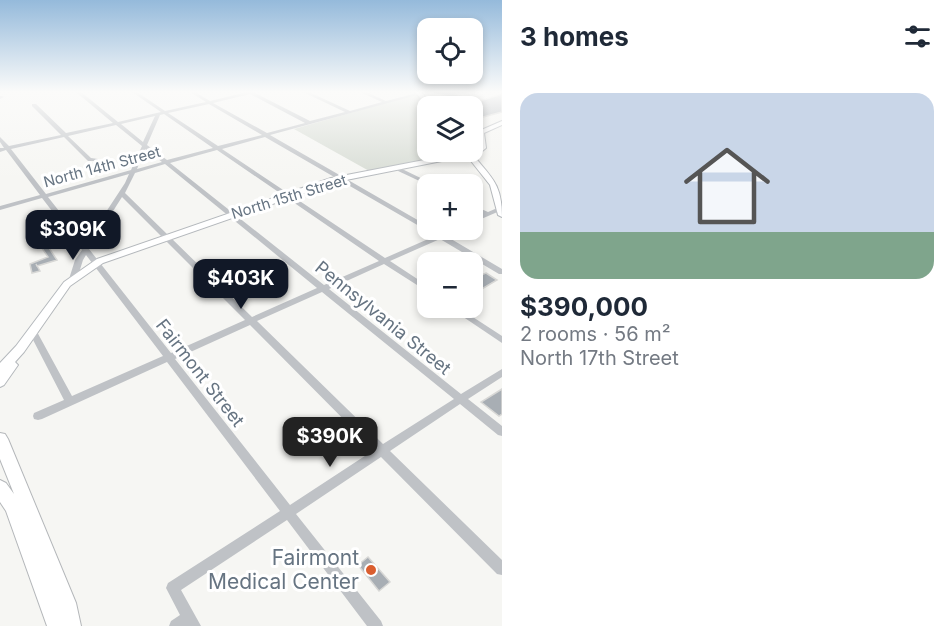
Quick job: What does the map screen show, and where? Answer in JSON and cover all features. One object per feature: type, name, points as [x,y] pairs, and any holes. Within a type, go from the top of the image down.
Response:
[{"type":"highway","points":[[0,440],[13,507],[57,626]]},
{"type":"highway","points":[[0,464],[66,603],[71,626]]},
{"type":"main road","points":[[483,131],[502,123]]},
{"type":"main road","name":"North 15th Street","points":[[20,349],[73,279],[95,264],[167,237],[340,179],[429,162]]},
{"type":"main road","points":[[475,162],[495,187],[502,211]]},
{"type":"main road","points":[[0,370],[20,349]]},
{"type":"main road","points":[[0,382],[20,349]]},
{"type":"street","points":[[50,121],[90,160],[96,160]]},
{"type":"street","points":[[4,149],[125,121]]},
{"type":"street","points":[[73,279],[77,264],[122,193],[157,121]]},
{"type":"street","points":[[174,121],[218,148],[417,282]]},
{"type":"street","points":[[242,121],[417,223]]},
{"type":"street","name":"North 14th Street","points":[[0,208],[315,121]]},
{"type":"street","name":"Pennsylvania Street","points":[[117,123],[502,432]]},
{"type":"street","name":"Fairmont Street","points":[[0,139],[4,149],[86,251],[376,626]]},
{"type":"street","points":[[398,169],[417,178]]},
{"type":"street","points":[[122,193],[502,569]]},
{"type":"street","points":[[483,216],[502,211]]},
{"type":"street","points":[[483,212],[488,214]]},
{"type":"street","points":[[78,241],[94,237]]},
{"type":"street","points":[[38,416],[430,240]]},
{"type":"street","points":[[446,240],[502,272]]},
{"type":"street","points":[[469,318],[502,340]]},
{"type":"street","points":[[33,332],[70,401]]},
{"type":"street","points":[[176,626],[191,621],[173,588],[502,372]]},
{"type":"shaded area","points":[[321,121],[417,121],[417,162],[422,162],[371,172],[294,129]]},
{"type":"building","points":[[56,224],[67,242],[49,248],[57,260],[37,266],[40,271],[32,273],[30,264],[48,257],[31,232]]},
{"type":"building","points":[[486,273],[497,280],[483,288],[483,274]]},
{"type":"building","points":[[502,389],[502,414],[499,416],[481,402]]},
{"type":"building","name":"Fairmont Medical Center","points":[[368,557],[390,582],[379,591],[358,565]]},
{"type":"place","name":"Fairmont Medical Center","points":[[371,570]]}]
